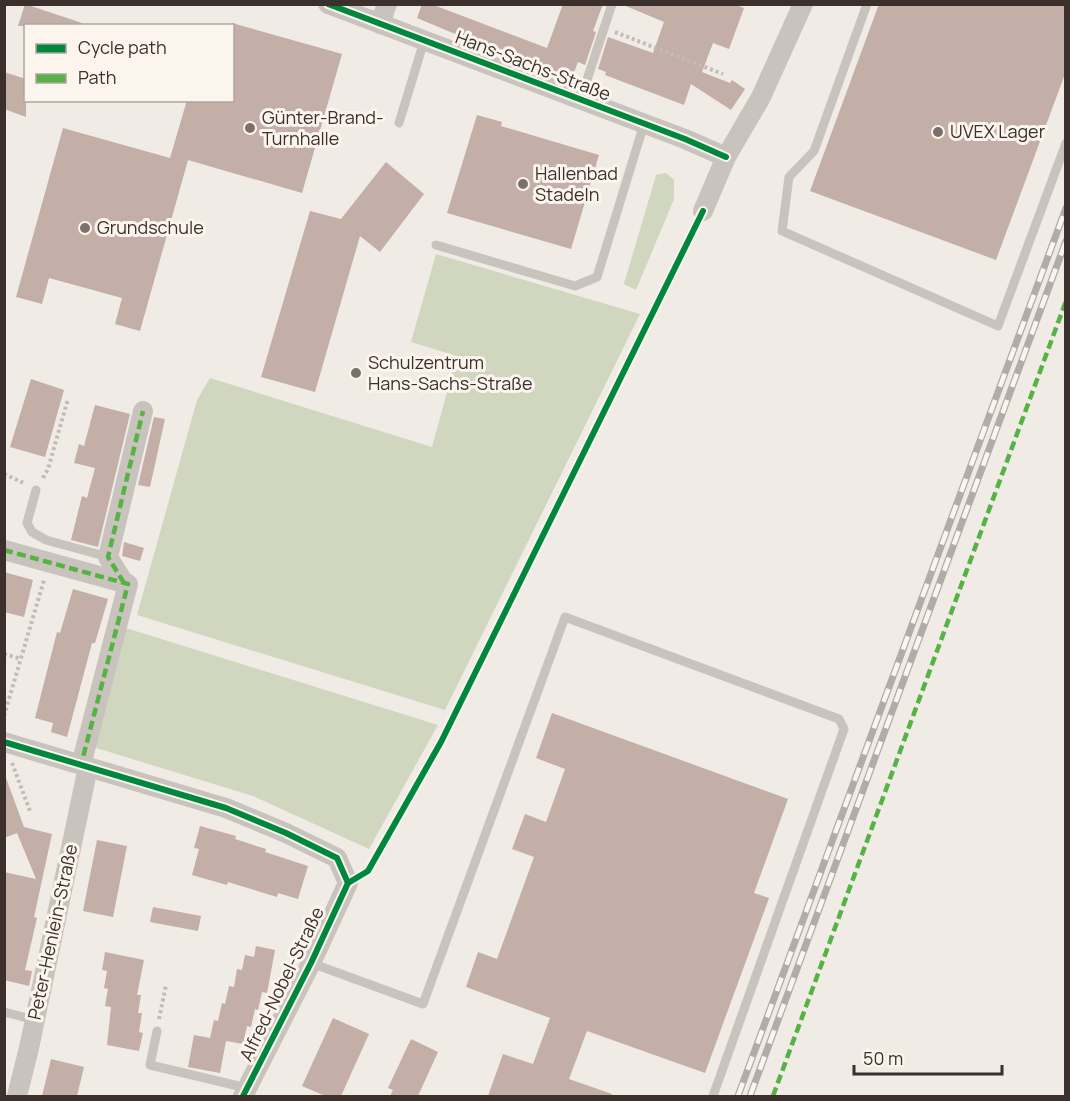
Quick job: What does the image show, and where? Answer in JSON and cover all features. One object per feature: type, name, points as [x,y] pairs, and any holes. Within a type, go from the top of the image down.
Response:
[{"type":"street","name":"Hans-Sachs-Straße","points":[[328,4],[726,156]]},
{"type":"street","points":[[380,24],[387,4]]},
{"type":"street","points":[[703,211],[726,156],[761,97],[799,7]]},
{"type":"street","points":[[124,583],[108,557],[143,411]]},
{"type":"street","points":[[4,550],[124,583]]},
{"type":"street","name":"Peter-Henlein-Straße","points":[[17,1096],[35,1020],[85,766],[128,584],[124,583]]},
{"type":"street","points":[[4,742],[85,766]]},
{"type":"street","name":"Alfred-Nobel-Straße","points":[[85,766],[226,808],[286,833],[337,858],[348,883],[311,963],[245,1092]]},
{"type":"lane","points":[[580,101],[612,4]]},
{"type":"lane","points":[[867,4],[814,151],[789,177],[782,231],[998,326],[1065,143]]},
{"type":"lane","points":[[399,123],[424,40]]},
{"type":"lane","points":[[436,245],[575,286],[597,277],[644,124]]},
{"type":"lane","points":[[36,490],[27,524],[32,532],[46,540],[108,557]]},
{"type":"lane","points":[[311,963],[423,1004],[565,616],[839,719],[844,729],[712,1096]]},
{"type":"lane","points":[[4,1012],[35,1020]]},
{"type":"lane","points":[[157,1031],[150,1065],[245,1092]]},
{"type":"path","points":[[603,27],[723,74]]},
{"type":"path","points":[[4,474],[36,490],[48,469],[68,399]]},
{"type":"path","points":[[4,716],[50,562]]},
{"type":"path","points":[[4,654],[21,659]]},
{"type":"path","points":[[12,762],[30,811]]},
{"type":"path","points":[[157,1031],[166,984]]},
{"type":"green space","points":[[666,173],[674,180],[674,199],[636,290],[624,284],[656,175]]},
{"type":"green space","points":[[436,254],[640,314],[445,710],[137,615],[197,400],[210,378],[432,447],[457,356],[411,342]]},
{"type":"green space","points":[[126,628],[438,725],[369,849],[253,796],[93,747]]},
{"type":"building","points":[[25,4],[82,23],[24,24],[24,26],[18,26]]},
{"type":"building","points":[[422,4],[431,4],[547,48],[563,4],[603,4],[593,31],[596,32],[585,65],[578,62],[571,80],[522,61],[523,58],[485,43],[484,46],[417,18]]},
{"type":"building","points":[[621,4],[733,4],[744,8],[729,49],[713,43],[702,72],[730,83],[732,80],[745,89],[731,110],[691,84],[684,105],[605,75],[606,72],[598,69],[608,37],[653,53],[664,22]]},
{"type":"building","name":"UVEX Lager","points":[[879,4],[1065,4],[1065,74],[996,260],[810,191]]},
{"type":"building","points":[[232,23],[342,54],[302,193],[188,160],[140,331],[115,324],[122,298],[49,278],[42,304],[16,297],[63,128],[170,158],[186,102],[234,102],[234,24]]},
{"type":"building","points":[[4,72],[24,78],[26,117],[4,109]]},
{"type":"building","name":"Hallenbad Stadeln","points":[[477,115],[502,122],[501,126],[599,155],[571,249],[447,213]]},
{"type":"building","points":[[386,162],[424,194],[380,252],[360,236],[315,392],[261,377],[310,211],[341,219]]},
{"type":"building","points":[[31,379],[64,390],[45,457],[10,447]]},
{"type":"building","points":[[95,405],[130,414],[98,547],[71,540],[82,496],[87,498],[95,468],[74,463],[79,444],[84,446]]},
{"type":"building","points":[[154,417],[165,419],[150,487],[138,485]]},
{"type":"building","points":[[124,542],[144,548],[140,561],[122,556]]},
{"type":"building","points":[[4,572],[33,580],[24,617],[4,612]]},
{"type":"building","points":[[73,589],[108,599],[95,643],[92,643],[67,737],[51,732],[53,723],[35,718],[57,632],[60,633]]},
{"type":"building","points":[[552,713],[788,799],[754,893],[769,898],[705,1073],[587,1031],[569,1079],[612,1094],[611,1096],[488,1096],[503,1054],[533,1064],[550,1018],[466,987],[478,952],[497,959],[534,857],[512,849],[525,814],[546,822],[565,769],[536,758]]},
{"type":"building","points":[[6,778],[24,827],[52,834],[25,970],[32,971],[29,986],[4,980],[4,872],[36,879],[17,833],[4,838],[4,779]]},
{"type":"building","points":[[200,826],[236,836],[235,839],[266,849],[265,852],[308,866],[298,899],[278,893],[277,897],[228,882],[227,885],[192,875],[199,849],[194,848]]},
{"type":"building","points":[[97,840],[127,846],[113,917],[83,911]]},
{"type":"building","points":[[153,907],[201,916],[198,931],[150,922]]},
{"type":"building","points":[[256,946],[275,950],[267,993],[262,992],[251,1027],[247,1026],[243,1044],[226,1041],[220,1073],[188,1067],[194,1035],[210,1038],[214,1020],[218,1021],[222,1003],[225,1004],[229,986],[234,987],[237,969],[242,970],[245,955],[254,957]]},
{"type":"building","points":[[105,952],[144,960],[137,995],[141,995],[138,1013],[142,1013],[139,1032],[143,1033],[139,1051],[107,1045],[111,1007],[105,1006],[108,989],[104,988],[107,971],[102,970]]},
{"type":"building","points":[[333,1018],[369,1034],[341,1096],[325,1096],[302,1086]]},
{"type":"building","points":[[411,1039],[438,1052],[418,1096],[390,1096],[393,1090],[388,1088]]},
{"type":"building","points":[[51,1059],[84,1067],[77,1096],[42,1096]]},
{"type":"railway","points":[[738,1096],[1066,208]]},
{"type":"railway","points":[[750,1096],[1066,241]]},
{"type":"marked path","points":[[773,1096],[1066,301]]},
{"type":"marked path","points":[[124,583],[108,557],[143,411]]},
{"type":"marked path","points":[[4,550],[128,584],[81,765]]},
{"type":"cycle path","points":[[328,4],[685,139],[726,157]]},
{"type":"cycle path","points":[[348,883],[368,871],[441,742],[703,211]]},
{"type":"cycle path","points":[[4,742],[226,808],[286,833],[337,858],[348,883]]},
{"type":"cycle path","points":[[243,1096],[311,963],[348,883]]},
{"type":"place","name":"Günter-Brand- Turnhalle","points":[[250,128]]},
{"type":"place","name":"UVEX Lager","points":[[938,132]]},
{"type":"place","name":"Hallenbad Stadeln","points":[[523,184]]},
{"type":"place","name":"Grundschule","points":[[85,228]]},
{"type":"place","name":"Schulzentrum Hans-Sachs-Straße","points":[[356,373]]}]
